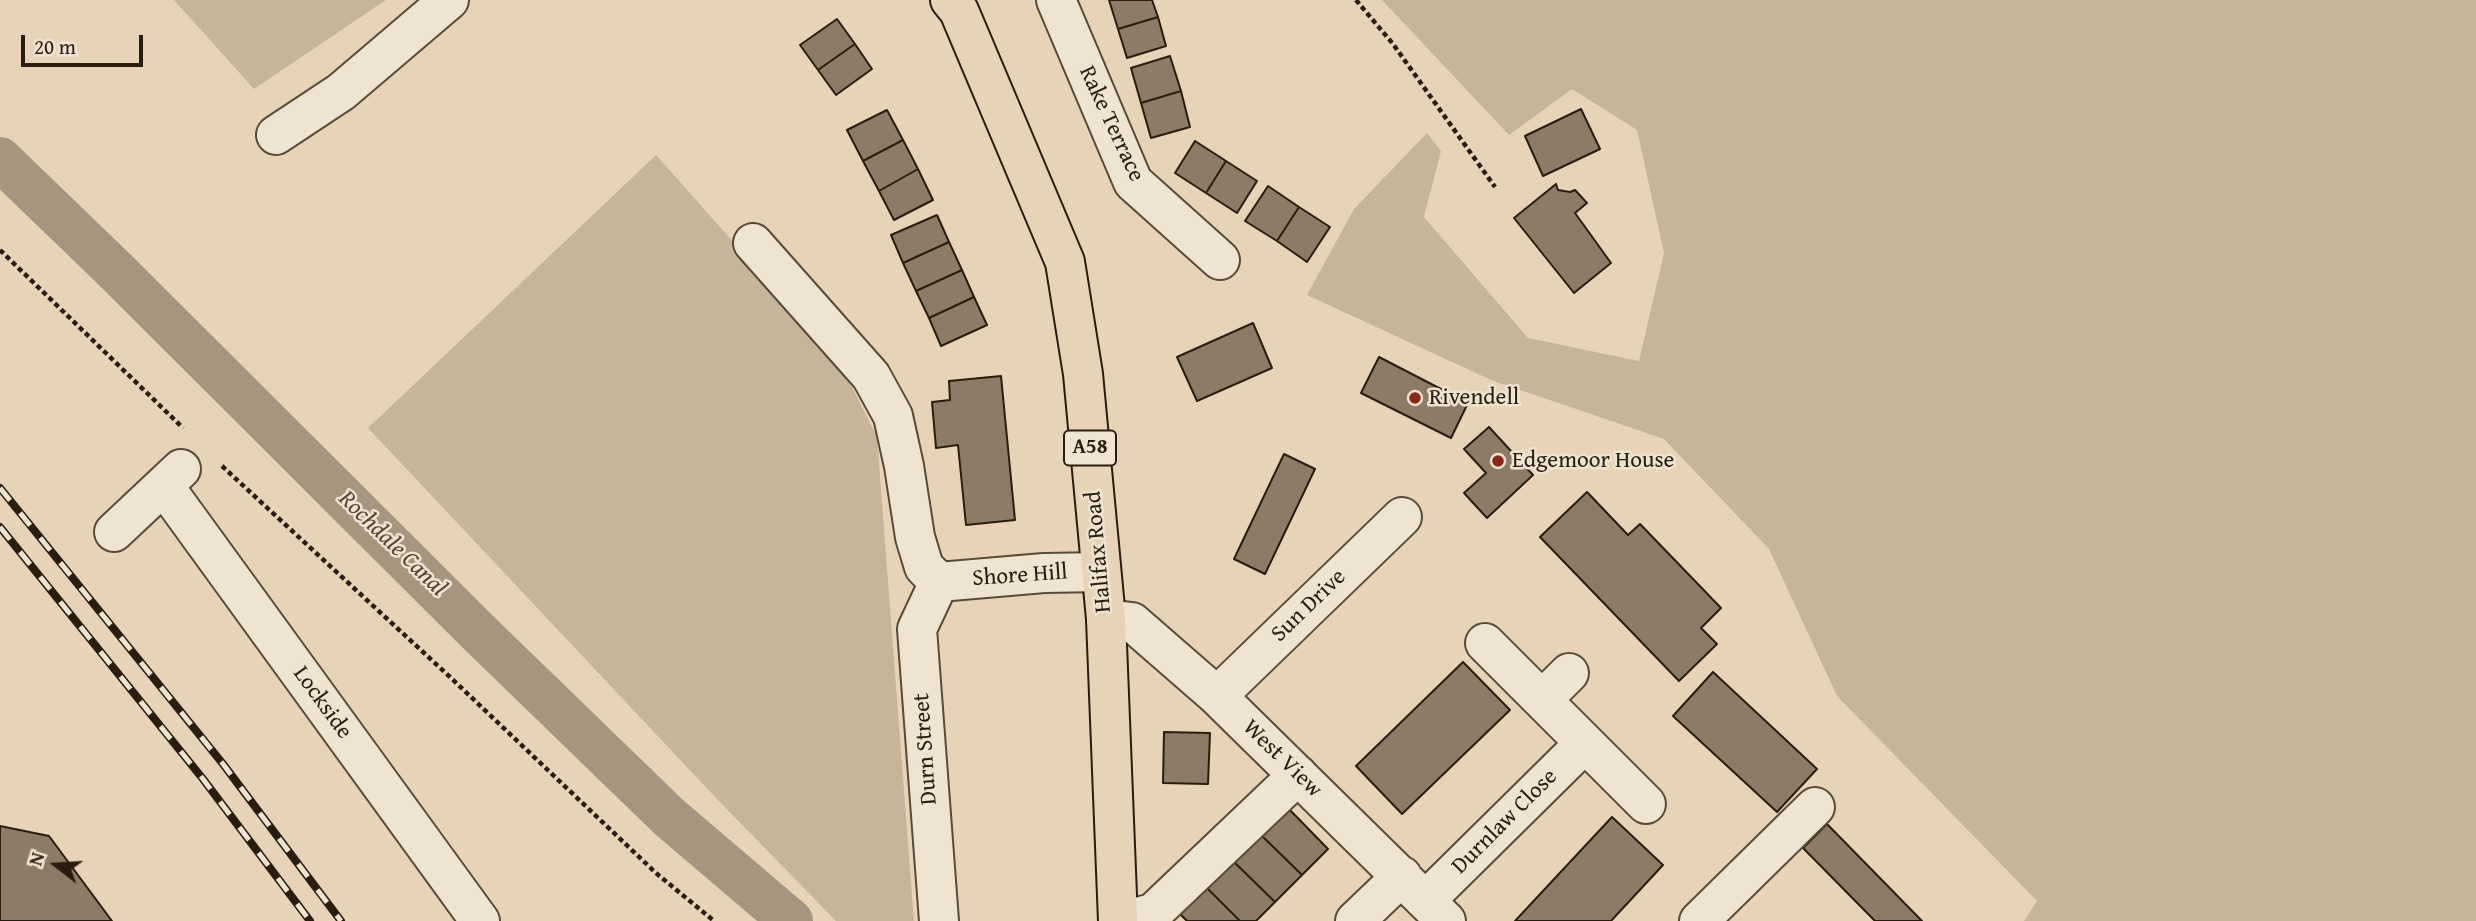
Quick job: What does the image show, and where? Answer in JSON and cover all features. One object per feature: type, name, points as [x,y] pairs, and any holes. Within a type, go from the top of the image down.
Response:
[{"type":"main road","name":"Halifax Road","points":[[961,4],[1065,262],[1083,374],[1105,619],[1120,921]]},
{"type":"street","points":[[276,135],[341,92],[449,0]]},
{"type":"street","name":"Rake Terrace","points":[[1056,0],[1133,182],[1220,260]]},
{"type":"street","points":[[753,243],[871,376],[893,416],[915,537],[924,567],[939,582]]},
{"type":"street","points":[[114,532],[188,462]]},
{"type":"street","name":"Lockside","points":[[188,462],[480,921]]},
{"type":"street","name":"Sun Drive","points":[[1217,696],[1402,517]]},
{"type":"street","name":"Shore Hill","points":[[939,582],[1044,573],[1101,572]]},
{"type":"street","name":"Durn Street","points":[[939,582],[917,629],[939,921]]},
{"type":"street","name":"West View","points":[[1105,619],[1132,622],[1217,696],[1425,899]]},
{"type":"street","points":[[1485,643],[1646,804]]},
{"type":"street","points":[[1542,700],[1569,673]]},
{"type":"street","name":"Durnlaw Close","points":[[1355,921],[1425,899],[1585,743]]},
{"type":"street","points":[[1120,921],[1153,913],[1298,775]]},
{"type":"street","points":[[1699,921],[1815,807]]},
{"type":"path","points":[[1356,0],[1393,44],[1495,187]]},
{"type":"path","points":[[0,250],[188,462],[450,677],[656,873],[714,921]]},
{"type":"shaded area","points":[[174,0],[386,0],[254,89]]},
{"type":"shaded area","points":[[1382,0],[2476,0],[2476,921],[2024,921],[2037,901],[1837,696],[1769,549],[1664,439],[1491,380],[1307,295],[1354,209],[1427,133],[1441,151],[1424,217],[1528,338],[1639,361],[1664,253],[1637,130],[1572,89],[1509,135]]},
{"type":"shaded area","points":[[656,155],[848,379],[877,437],[914,921],[836,921],[716,798],[368,428]]},
{"type":"building","points":[[1109,0],[1152,0],[1158,17],[1118,29]]},
{"type":"building","points":[[1158,17],[1166,46],[1127,58],[1118,29]]},
{"type":"building","points":[[837,19],[855,44],[818,70],[800,45]]},
{"type":"building","points":[[855,44],[872,69],[836,95],[818,70]]},
{"type":"building","points":[[1170,56],[1181,91],[1141,103],[1131,68]]},
{"type":"building","points":[[1181,91],[1190,127],[1151,138],[1141,103]]},
{"type":"building","points":[[1581,109],[1600,149],[1543,176],[1525,136]]},
{"type":"building","points":[[887,110],[903,140],[863,161],[847,130]]},
{"type":"building","points":[[903,140],[918,169],[879,191],[863,161]]},
{"type":"building","points":[[1195,141],[1226,161],[1206,193],[1175,173]]},
{"type":"building","points":[[1226,161],[1257,181],[1237,213],[1206,193]]},
{"type":"building","points":[[918,169],[933,200],[894,220],[879,191]]},
{"type":"building","points":[[1556,184],[1558,190],[1575,190],[1587,203],[1575,213],[1611,263],[1574,293],[1514,218]]},
{"type":"building","points":[[1268,186],[1299,207],[1277,241],[1245,221]]},
{"type":"building","points":[[1299,207],[1330,227],[1307,262],[1277,241]]},
{"type":"building","points":[[937,215],[949,242],[903,263],[891,235]]},
{"type":"building","points":[[949,242],[962,270],[916,291],[903,263]]},
{"type":"building","points":[[962,270],[974,297],[929,318],[916,291]]},
{"type":"building","points":[[974,297],[987,325],[941,346],[929,318]]},
{"type":"building","points":[[1253,323],[1272,368],[1197,401],[1177,357]]},
{"type":"building","name":"Rivendell","points":[[1379,357],[1468,403],[1451,438],[1361,393]]},
{"type":"building","points":[[1001,376],[1015,520],[966,525],[958,445],[936,448],[932,402],[950,400],[949,381]]},
{"type":"building","name":"Edgemoor House","points":[[1489,427],[1533,475],[1487,518],[1464,493],[1486,473],[1464,449]]},
{"type":"building","points":[[1284,454],[1315,469],[1265,574],[1234,559]]},
{"type":"building","points":[[1587,492],[1628,535],[1640,524],[1721,608],[1701,628],[1717,644],[1679,681],[1540,537]]},
{"type":"building","points":[[1463,662],[1510,710],[1402,814],[1356,766]]},
{"type":"building","points":[[1713,672],[1817,769],[1777,812],[1673,716]]},
{"type":"building","points":[[1164,732],[1210,733],[1208,784],[1163,783]]},
{"type":"building","points":[[1287,807],[1328,849],[1302,875],[1260,834]]},
{"type":"building","points":[[1612,817],[1663,865],[1611,921],[1515,921]]},
{"type":"building","points":[[1827,824],[1922,921],[1875,921],[1803,848]]},
{"type":"building","points":[[0,826],[49,836],[112,921],[0,921]]},
{"type":"building","points":[[1260,834],[1302,875],[1275,902],[1233,861]]},
{"type":"building","points":[[1233,861],[1275,902],[1256,921],[1240,921],[1207,888]]},
{"type":"building","points":[[1207,888],[1240,921],[1187,921],[1180,914]]},
{"type":"waterway","name":"Rochdale Canal","points":[[0,159],[669,817],[791,921]]},
{"type":"railway","points":[[0,488],[223,764],[341,921]]},
{"type":"railway","points":[[0,527],[203,779],[310,921]]},
{"type":"place","name":"Rivendell","points":[[1415,398]]},
{"type":"place","name":"Edgemoor House","points":[[1498,461]]}]
